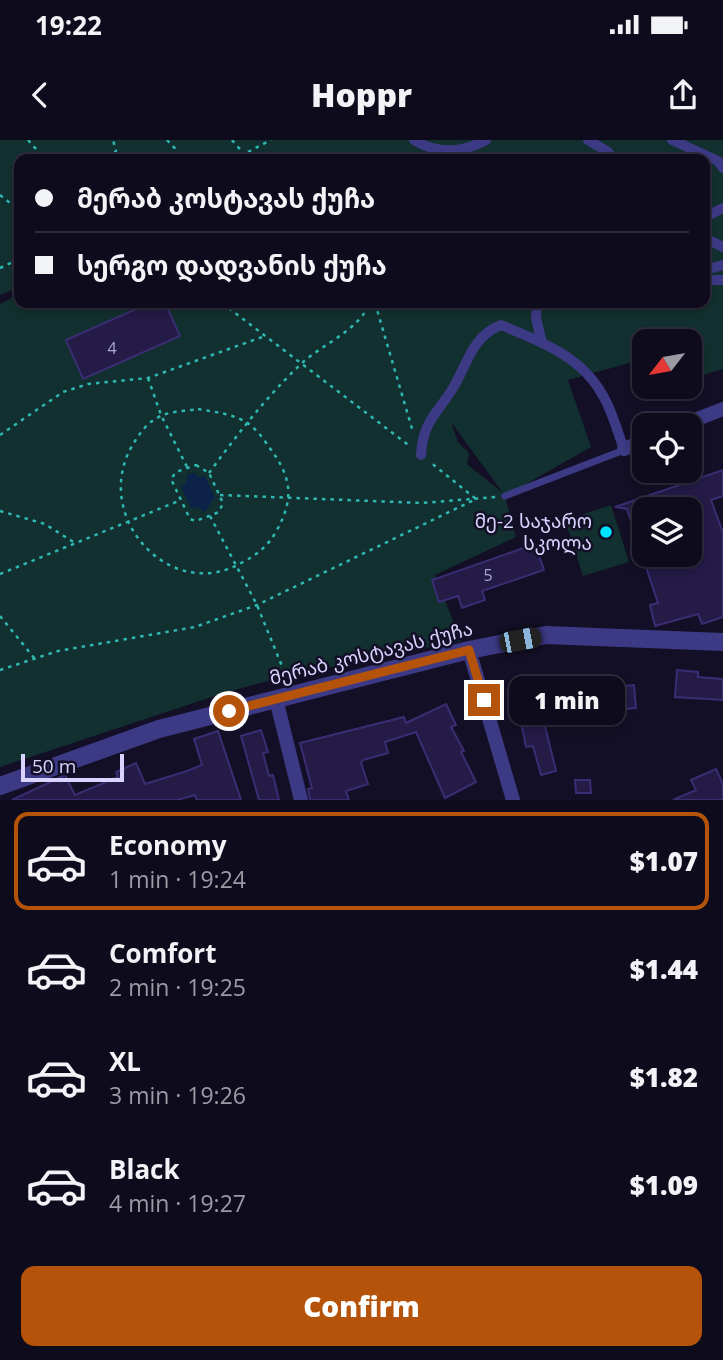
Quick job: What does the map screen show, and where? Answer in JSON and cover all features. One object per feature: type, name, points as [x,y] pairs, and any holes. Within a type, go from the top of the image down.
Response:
[{"type":"street","points":[[414,140],[432,151],[473,147],[486,140]]},
{"type":"street","points":[[592,142],[608,140]]},
{"type":"street","points":[[672,140],[704,154]]},
{"type":"street","points":[[592,142],[609,154]]},
{"type":"street","points":[[710,157],[718,160],[723,168]]},
{"type":"street","points":[[537,308],[536,318],[542,343]]},
{"type":"street","points":[[421,455],[422,438],[437,406],[453,388],[461,365],[479,340],[501,325],[564,352],[602,393],[624,449],[632,446]]},
{"type":"street","points":[[702,417],[723,409]]},
{"type":"street","name":"მერაბ კოსტავას ქუჩა","points":[[0,786],[159,729],[469,650],[546,635],[723,642]]},
{"type":"street","points":[[469,650],[513,800]]},
{"type":"street","points":[[276,699],[301,800]]},
{"type":"lane","points":[[505,496],[624,449]]},
{"type":"path","points":[[28,140],[41,154]]},
{"type":"path","points":[[167,140],[180,154]]},
{"type":"path","points":[[232,140],[244,154],[271,140]]},
{"type":"path","points":[[0,195],[14,206]]},
{"type":"path","points":[[229,308],[303,362],[476,499]]},
{"type":"path","points":[[209,473],[247,422],[303,362],[353,325],[368,308]]},
{"type":"path","points":[[374,308],[421,455]]},
{"type":"path","points":[[0,435],[63,392],[88,384],[148,378],[265,336]]},
{"type":"path","points":[[148,378],[161,415],[187,468]]},
{"type":"path","points":[[198,409],[227,414],[247,422],[263,438],[288,476],[288,498],[283,519],[273,538],[259,553],[235,567],[215,573],[188,571],[163,561],[142,544],[127,522],[120,491],[124,459],[140,432],[161,415],[198,409]]},
{"type":"path","points":[[195,465],[209,473],[223,503],[219,512],[196,522],[190,519],[171,480],[176,472],[187,468],[195,465]]},
{"type":"path","points":[[220,495],[422,503],[505,496]]},
{"type":"path","points":[[0,670],[58,651],[195,627],[257,605],[476,499]]},
{"type":"path","points":[[0,574],[181,500]]},
{"type":"path","points":[[0,511],[45,524],[75,542]]},
{"type":"path","points":[[210,516],[257,605],[285,676],[276,699]]},
{"type":"path","points":[[0,616],[35,659]]},
{"type":"green space","points":[[0,140],[723,140],[723,369],[702,375],[702,329],[632,329],[632,362],[568,380],[591,447],[505,496],[516,537],[435,575],[461,641],[286,676],[227,692],[0,767],[0,304],[14,297],[14,308],[710,308],[710,154],[14,154],[14,289],[0,295]],"holes":[[[451,422],[503,493],[467,464],[469,453],[458,442]]]},
{"type":"green space","points":[[611,505],[629,562],[583,576],[565,520]]},
{"type":"water","points":[[196,473],[198,477],[205,476],[215,497],[205,512],[196,507],[191,508],[181,487],[186,483],[188,474]]},
{"type":"building","points":[[139,308],[167,308],[180,336],[83,379],[66,340]]},
{"type":"building","points":[[723,470],[723,496],[711,500],[723,533],[723,617],[702,624],[698,614],[655,626],[650,605],[658,603],[646,567],[702,567],[702,497],[644,497],[685,483],[702,483],[702,477]]},
{"type":"building","points":[[632,501],[632,524],[627,509],[615,507]]},
{"type":"building","points":[[535,544],[544,570],[482,591],[485,600],[462,608],[458,596],[439,602],[432,580]]},
{"type":"building","points":[[677,670],[698,672],[698,677],[723,679],[723,700],[675,697]]},
{"type":"building","points":[[634,685],[636,708],[615,710],[612,687]]},
{"type":"building","points":[[536,689],[556,771],[541,775],[533,746],[526,747],[515,693]]},
{"type":"building","points":[[585,689],[588,716],[568,718],[565,691]]},
{"type":"building","points":[[446,704],[456,725],[451,727],[476,782],[445,798],[416,732],[385,742],[388,753],[363,760],[361,763],[368,784],[346,791],[349,800],[310,800],[308,789],[312,788],[300,743],[404,717],[406,723]]},
{"type":"building","points":[[261,730],[268,752],[263,753],[269,776],[273,775],[279,800],[259,800],[241,736]]},
{"type":"building","points":[[218,731],[241,800],[197,800],[195,795],[177,800],[12,800],[65,775],[75,795],[118,777],[116,772],[136,763],[145,784],[187,771],[202,765],[194,739]]},
{"type":"building","points":[[716,769],[723,784],[723,800],[673,800],[696,790],[691,780]]},
{"type":"building","points":[[575,780],[590,780],[591,793],[576,793]]},
{"type":"place","name":"მე-2 საჯარო სკოლა","points":[[606,532]]},
{"type":"route","points":[[229,711],[469,650],[484,700]]}]
